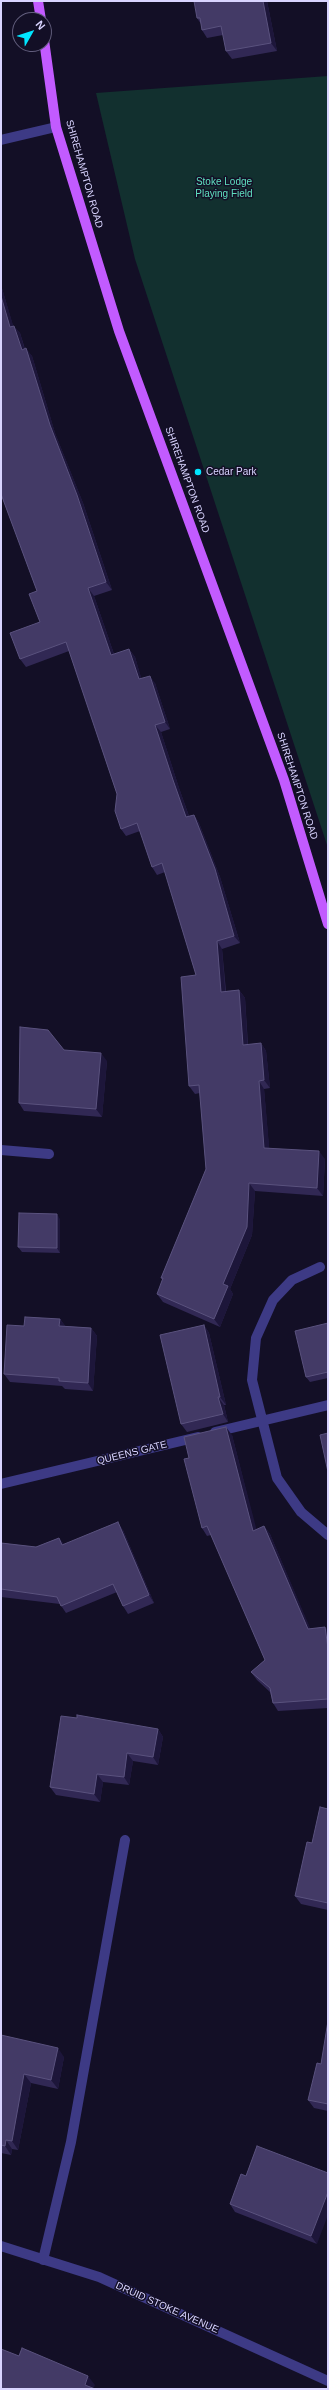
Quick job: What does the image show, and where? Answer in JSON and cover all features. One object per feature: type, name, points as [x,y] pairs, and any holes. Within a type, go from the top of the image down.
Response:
[{"type":"main road","points":[[38,1],[40,12]]},
{"type":"main road","name":"SHIREHAMPTON ROAD","points":[[46,52],[56,127],[119,331],[284,780],[328,924]]},
{"type":"street","points":[[1,140],[56,127]]},
{"type":"street","points":[[1,1150],[48,1154]]},
{"type":"street","points":[[320,1267],[292,1280],[273,1300],[256,1338],[252,1380],[277,1478],[301,1512],[328,1535]]},
{"type":"street","name":"QUEENS GATE","points":[[1,1484],[328,1405]]},
{"type":"street","points":[[42,2260],[71,2142],[125,1840]]},
{"type":"street","name":"DRUID STOKE AVENUE","points":[[1,2246],[98,2277],[328,2381]]},
{"type":"green space","name":"Stoke Lodge Playing Field","points":[[328,76],[328,848],[135,259],[96,93]]},
{"type":"building","points":[[194,1],[263,1],[271,43],[226,51],[221,26],[202,30],[200,18],[197,18]]},
{"type":"building","points":[[1,296],[10,327],[14,326],[22,350],[26,348],[50,425],[77,495],[106,582],[88,588],[111,655],[129,649],[139,679],[150,676],[165,722],[155,725],[173,780],[186,817],[194,815],[215,869],[234,936],[217,941],[221,992],[239,990],[243,1045],[261,1043],[264,1080],[259,1081],[264,1148],[319,1151],[317,1188],[249,1183],[247,1227],[223,1284],[228,1286],[214,1319],[157,1294],[163,1278],[161,1278],[206,1169],[199,1085],[189,1086],[181,977],[196,975],[162,863],[152,867],[137,823],[121,829],[115,811],[117,794],[66,642],[20,659],[10,633],[40,622],[29,594],[37,591],[1,494]]},
{"type":"building","points":[[20,1027],[48,1030],[64,1050],[101,1053],[96,1109],[19,1103]]},
{"type":"building","points":[[19,1213],[57,1214],[57,1248],[18,1247]]},
{"type":"building","points":[[25,1317],[60,1319],[59,1326],[91,1328],[88,1383],[59,1381],[59,1378],[4,1374],[7,1325],[24,1326]]},
{"type":"building","points":[[328,1323],[328,1372],[306,1377],[295,1331]]},
{"type":"building","points":[[204,1325],[220,1397],[218,1397],[223,1414],[181,1424],[160,1335]]},
{"type":"building","points":[[226,1427],[253,1531],[264,1526],[308,1629],[325,1627],[328,1648],[328,1699],[273,1703],[270,1688],[251,1672],[265,1660],[207,1526],[202,1528],[184,1459],[189,1458],[184,1437]]},
{"type":"building","points":[[328,1433],[328,1472],[320,1435]]},
{"type":"building","points":[[118,1522],[149,1595],[123,1606],[113,1584],[61,1606],[57,1597],[1,1589],[1,1543],[36,1547],[59,1538],[62,1545]]},
{"type":"building","points":[[77,1715],[158,1729],[153,1757],[127,1753],[124,1777],[97,1774],[94,1794],[50,1787],[61,1716],[77,1718]]},
{"type":"building","points":[[320,1807],[328,1809],[328,1903],[295,1896],[307,1842],[312,1843]]},
{"type":"building","points":[[328,2021],[328,2104],[308,2100],[317,2063],[321,2064]]},
{"type":"building","points":[[1,2035],[58,2048],[51,2080],[24,2074],[12,2141],[6,2140],[5,2146],[1,2145]]},
{"type":"building","points":[[257,2146],[328,2173],[328,2192],[311,2236],[230,2204],[241,2174],[246,2176]]},
{"type":"building","points":[[22,2348],[88,2376],[85,2385],[95,2389],[1,2389],[1,2349],[19,2356]]},
{"type":"place","name":"Cedar Park","points":[[198,472]]}]
